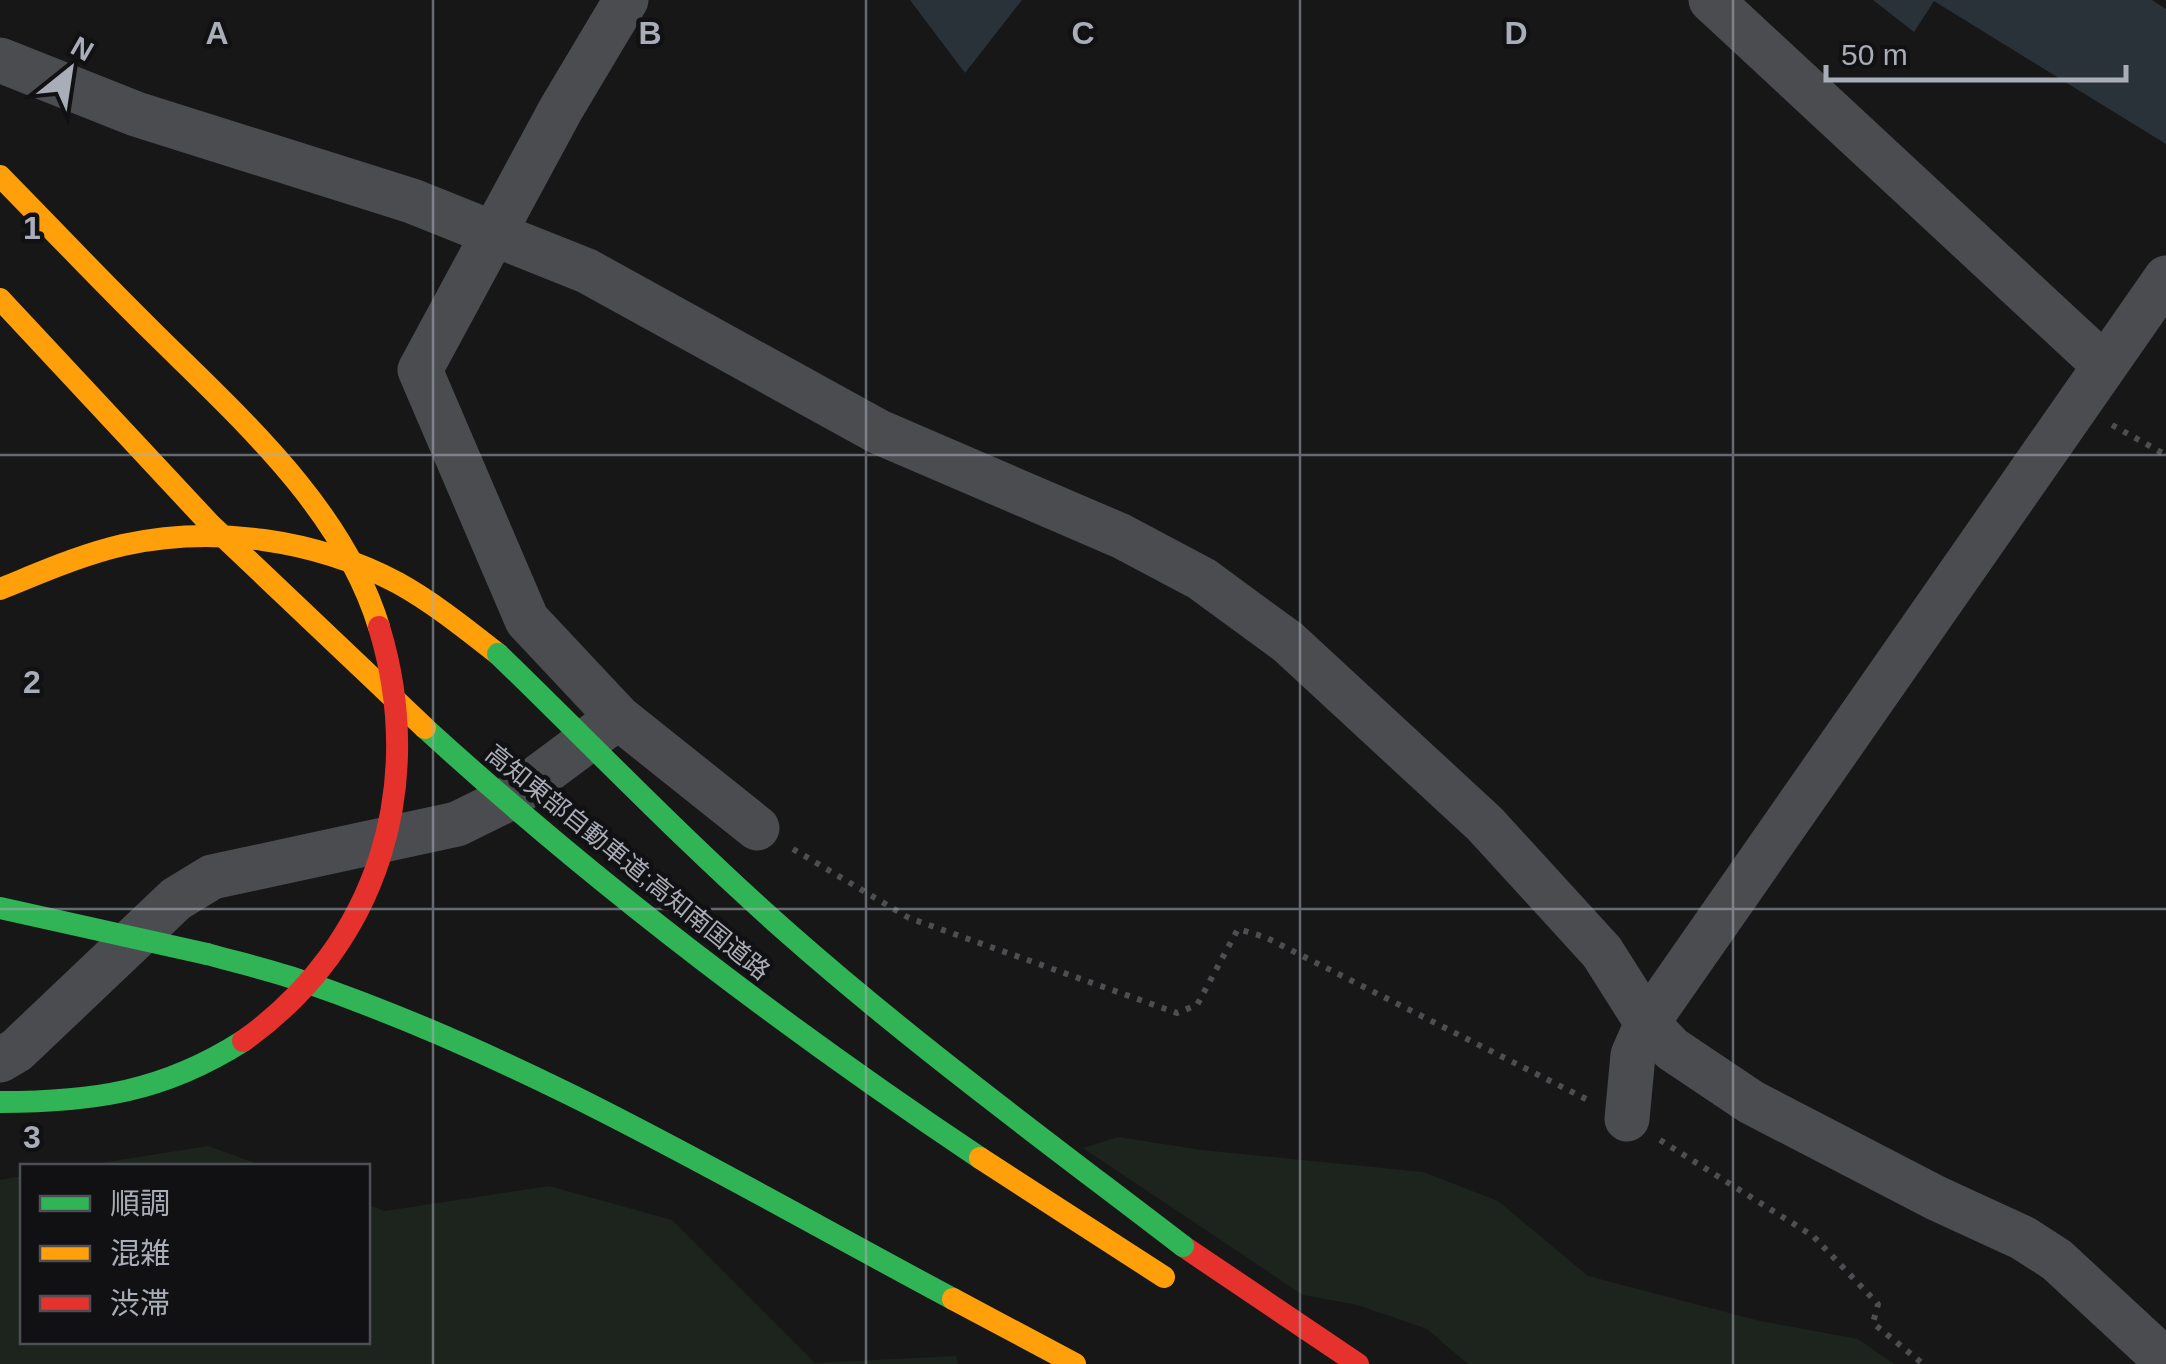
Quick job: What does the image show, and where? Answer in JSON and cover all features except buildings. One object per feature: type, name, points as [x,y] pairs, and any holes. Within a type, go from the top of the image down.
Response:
[{"type":"highway","points":[[0,176],[236,412],[287,468],[334,531],[364,582],[385,635],[396,682],[400,742],[395,798],[382,858],[357,913],[326,962],[286,1009],[238,1047],[184,1076],[124,1096],[59,1104],[0,1102]]},
{"type":"highway","name":"高知東部自動車道;高知南国道路","points":[[0,299],[107,420],[279,595],[484,783],[704,964],[856,1076],[1172,1282]]},
{"type":"highway","points":[[0,589],[66,562],[124,545],[178,536],[254,537],[321,553],[384,576],[440,609],[498,654],[672,828],[791,936],[927,1049],[1183,1246],[1358,1364]]},
{"type":"highway","points":[[0,908],[207,954],[300,980],[383,1010],[593,1107],[1075,1364]]},
{"type":"street","points":[[626,0],[560,109],[420,370],[527,620],[618,717],[758,828]]},
{"type":"street","points":[[1711,0],[2104,365]]},
{"type":"street","points":[[0,60],[136,114],[412,201],[587,272],[879,432],[1121,536],[1202,579],[1288,642],[1485,824],[1602,952],[1647,1023],[1672,1050],[1722,1086],[1936,1198],[2022,1238],[2057,1260],[2166,1361]]},
{"type":"street","points":[[1626,1119],[1633,1054],[1647,1023],[2166,278]]},
{"type":"street","points":[[0,1060],[17,1050],[176,899],[212,877],[457,824],[510,798],[618,717]]},
{"type":"path","points":[[2076,404],[2166,455]]},
{"type":"path","points":[[758,828],[909,918],[1177,1014],[1197,1005],[1238,929],[1266,937],[1626,1119],[1813,1236],[1878,1304],[1873,1322],[1923,1364]]},
{"type":"shaded area","points":[[910,0],[1022,0],[965,73]]},
{"type":"shaded area","points":[[1873,0],[2152,0],[2166,9],[2166,144],[1934,1],[1914,32]]},
{"type":"shaded area","points":[[1118,1137],[1202,1150],[1423,1172],[1498,1201],[1588,1276],[1760,1321],[1858,1339],[1894,1364],[1468,1364],[1427,1329],[1358,1305],[1303,1295],[1083,1148]]},
{"type":"shaded area","points":[[208,1146],[258,1164],[95,1164]]},
{"type":"shaded area","points":[[20,1176],[20,1344],[370,1344],[370,1206],[385,1211],[549,1186],[672,1220],[815,1363],[956,1356],[958,1364],[0,1364],[0,1180]]},
{"type":"traffic: fast","points":[[498,654],[789,934],[934,1055],[1183,1246]]},
{"type":"traffic: fast","points":[[425,728],[557,843],[694,953],[835,1058],[980,1158]]},
{"type":"traffic: fast","points":[[0,908],[207,954]]},
{"type":"traffic: fast","points":[[207,954],[302,981],[471,1048],[634,1127],[953,1299]]},
{"type":"traffic: fast","points":[[0,1102],[66,1100],[126,1091],[184,1072],[243,1041]]},
{"type":"traffic: slow","points":[[0,176],[285,468],[341,543],[363,584],[379,627]]},
{"type":"traffic: slow","points":[[0,299],[210,524],[425,728]]},
{"type":"traffic: slow","points":[[0,589],[123,545],[193,536],[264,540],[333,556],[398,583],[498,654]]},
{"type":"traffic: slow","points":[[980,1158],[1164,1277]]},
{"type":"traffic: slow","points":[[953,1299],[1075,1364]]},
{"type":"traffic: jam","points":[[243,1041],[290,1002],[328,958],[358,909],[380,857],[393,802],[397,744],[393,686],[379,627]]},
{"type":"traffic: jam","points":[[1183,1246],[1358,1364]]}]
